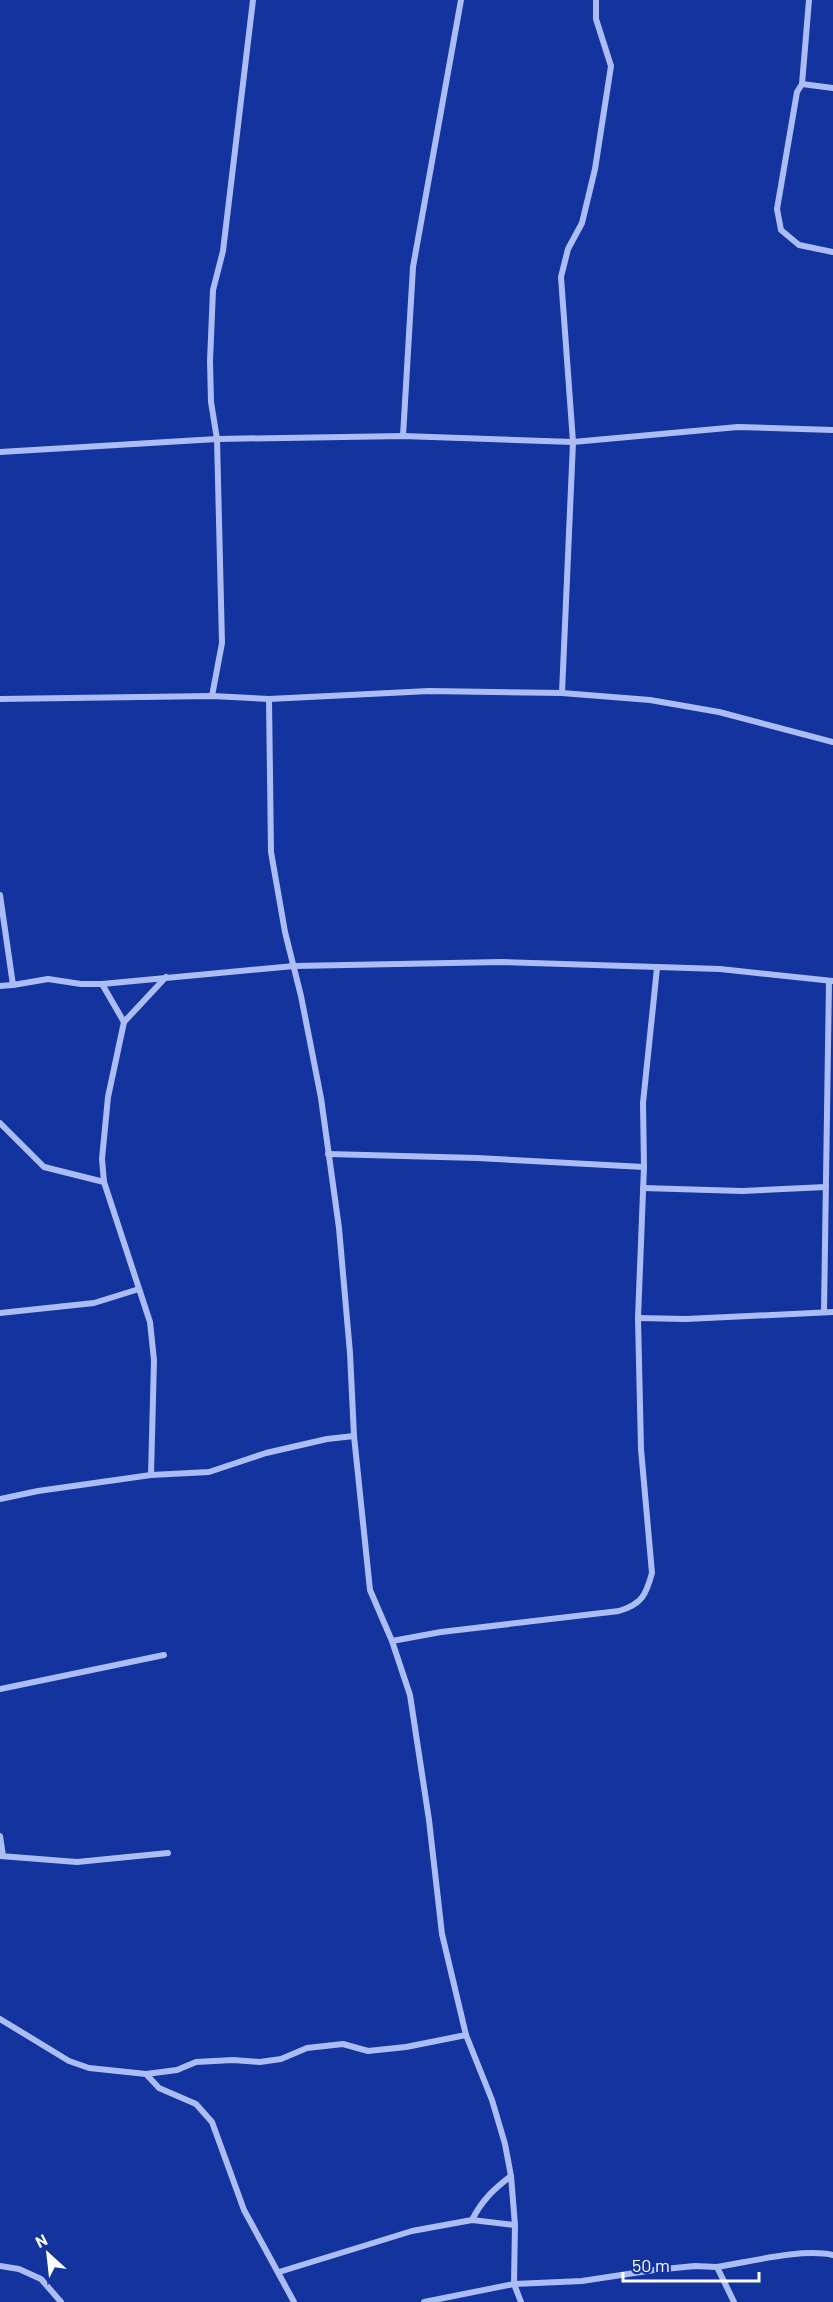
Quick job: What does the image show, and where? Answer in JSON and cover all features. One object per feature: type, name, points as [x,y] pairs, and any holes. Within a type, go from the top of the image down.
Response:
[{"type":"street","points":[[212,696],[222,643],[217,439],[211,402],[213,290],[224,251],[253,0]]},
{"type":"street","points":[[403,436],[413,267],[461,0]]},
{"type":"street","points":[[562,693],[573,442],[561,277],[568,249],[582,223],[596,169],[611,66],[596,19],[596,0]]},
{"type":"street","points":[[810,0],[802,84],[797,92],[777,209],[781,230],[799,245],[833,252]]},
{"type":"street","points":[[802,84],[833,88]]},
{"type":"street","points":[[0,452],[217,439],[403,436],[573,442],[738,427],[833,430]]},
{"type":"street","points":[[0,699],[212,696],[269,699],[429,691],[562,693],[650,700],[708,710],[833,742]]},
{"type":"street","points":[[269,699],[271,852],[285,932],[321,1098],[342,1262],[354,1436],[370,1590],[392,1641],[410,1695],[429,1820],[442,1934],[466,2035],[492,2100],[506,2144],[515,2225],[514,2283],[520,2302]]},
{"type":"street","points":[[0,896],[13,985]]},
{"type":"street","points":[[0,986],[48,979],[81,984],[102,984],[294,966],[502,962],[720,969],[831,981],[824,1312]]},
{"type":"street","points":[[392,1641],[441,1632],[619,1611],[636,1603],[646,1593],[652,1573],[641,1449],[638,1318],[644,1167],[643,1103],[657,968]]},
{"type":"street","points":[[151,1474],[154,1360],[150,1322],[104,1182],[102,1159],[108,1097],[124,1022],[166,977]]},
{"type":"street","points":[[102,984],[124,1022]]},
{"type":"street","points":[[0,1124],[45,1167],[104,1182]]},
{"type":"street","points":[[328,1154],[477,1158],[644,1167]]},
{"type":"street","points":[[643,1188],[742,1191],[826,1187]]},
{"type":"street","points":[[0,1313],[94,1303],[139,1289]]},
{"type":"street","points":[[638,1318],[686,1319],[833,1312]]},
{"type":"street","points":[[0,1499],[151,1474],[209,1472],[266,1453],[327,1439],[354,1436]]},
{"type":"street","points":[[0,1689],[165,1655]]},
{"type":"street","points":[[0,1836],[2,1856],[77,1862],[168,1853]]},
{"type":"street","points":[[0,2019],[69,2061],[89,2068],[146,2074],[177,2070],[196,2062],[281,2059],[307,2048],[343,2044],[368,2051],[406,2048],[466,2035]]},
{"type":"street","points":[[146,2074],[159,2088],[196,2104],[212,2122],[244,2210],[294,2302]]},
{"type":"street","points":[[472,2220],[481,2203],[511,2176]]},
{"type":"street","points":[[279,2272],[412,2231],[472,2220],[515,2225]]},
{"type":"street","points":[[424,2302],[514,2283],[582,2281],[654,2270],[695,2266],[717,2267],[774,2257],[822,2252],[833,2255]]},
{"type":"street","points":[[0,2266],[19,2269],[40,2278],[61,2302]]},
{"type":"street","points":[[717,2267],[734,2302]]}]
